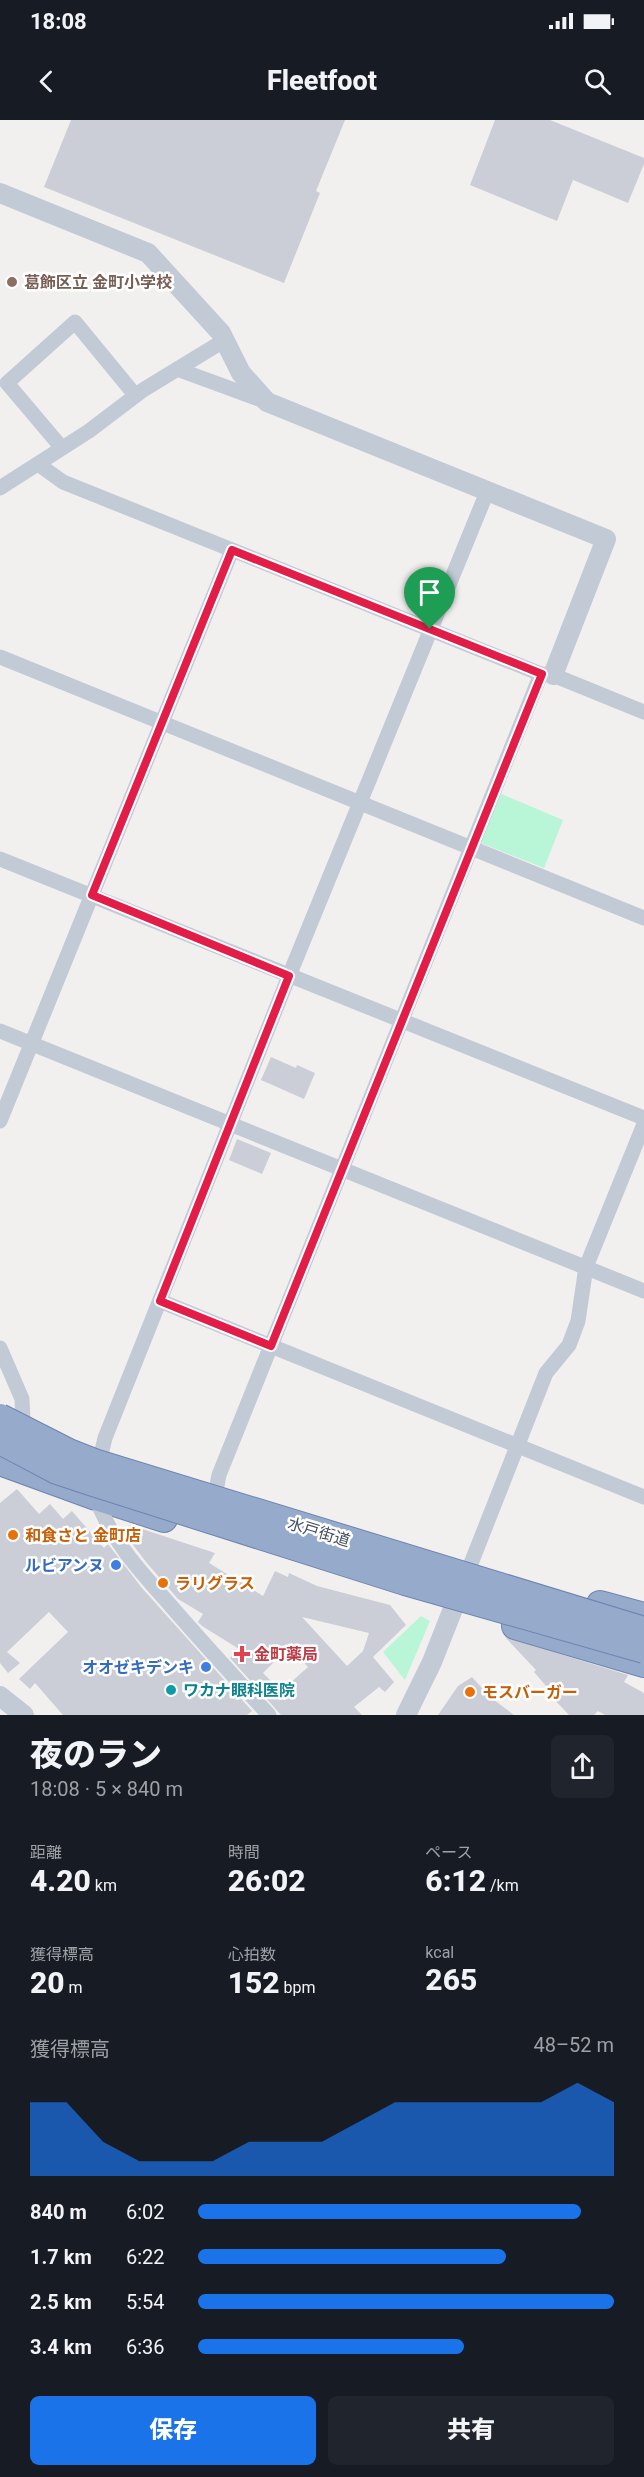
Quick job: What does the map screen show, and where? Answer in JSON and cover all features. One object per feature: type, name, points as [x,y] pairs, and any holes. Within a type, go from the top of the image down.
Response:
[{"type":"highway","points":[[0,1407],[12,1419],[85,1449],[100,1459]]},
{"type":"highway","name":"水戸街道","points":[[12,1419],[69,1452],[97,1463],[644,1630]]},
{"type":"highway","points":[[0,1431],[100,1459]]},
{"type":"highway","name":"水戸街道","points":[[0,1441],[57,1471],[90,1482],[405,1582],[644,1650]]},
{"type":"highway","name":"水戸街道","points":[[100,1459],[644,1616]]},
{"type":"highway","name":"水戸街道","points":[[0,1462],[96,1497],[454,1608],[644,1664]]},
{"type":"street","points":[[0,193],[147,253],[221,333],[241,373],[267,402]]},
{"type":"street","points":[[62,448],[7,383],[75,322],[135,395]]},
{"type":"street","points":[[0,488],[62,448],[135,395],[225,340]]},
{"type":"street","points":[[177,369],[267,402],[606,539],[471,848],[219,1475],[216,1491]]},
{"type":"street","points":[[38,464],[63,482],[644,712]]},
{"type":"street","points":[[269,1715],[139,1570],[119,1544],[100,1510],[96,1497],[100,1459],[105,1438],[289,976],[487,492]]},
{"type":"street","points":[[0,1121],[232,550]]},
{"type":"street","points":[[0,657],[644,918]]},
{"type":"street","points":[[0,859],[644,1118]]},
{"type":"street","points":[[0,1031],[644,1291]]},
{"type":"street","points":[[406,1715],[432,1662],[546,1373],[569,1345],[578,1321],[586,1267],[644,1124]]},
{"type":"street","points":[[160,1301],[644,1497]]},
{"type":"street","points":[[0,1348],[22,1399],[12,1419]]},
{"type":"street","points":[[0,1696],[24,1715]]},
{"type":"green space","points":[[497,792],[563,820],[544,868],[478,842]]},
{"type":"green space","points":[[421,1616],[430,1621],[405,1680],[383,1652]]},
{"type":"building","points":[[71,120],[345,120],[316,191],[320,193],[284,283],[44,187]]},
{"type":"building","points":[[495,120],[550,120],[644,158],[644,164],[628,203],[573,180],[557,221],[470,185]]},
{"type":"building","points":[[271,1057],[315,1073],[304,1099],[261,1080]]},
{"type":"building","points":[[237,1139],[271,1153],[262,1174],[229,1160]]},
{"type":"building","points":[[17,1489],[39,1514],[50,1504],[63,1519],[72,1511],[104,1548],[108,1544],[142,1588],[252,1711],[247,1715],[63,1715],[35,1683],[30,1689],[19,1679],[68,1632],[49,1612],[7,1652],[20,1663],[8,1673],[0,1663],[0,1503]]},
{"type":"building","points":[[130,1525],[215,1553],[209,1563],[263,1596],[275,1571],[288,1577],[289,1573],[317,1586],[390,1605],[406,1625],[373,1657],[394,1682],[385,1692],[379,1687],[354,1707],[362,1715],[281,1715],[230,1658],[239,1649],[198,1622],[203,1614],[178,1599],[124,1533]],"holes":[[[302,1617],[369,1633],[363,1651],[347,1666]],[[289,1647],[308,1667],[281,1691],[263,1673]]]},
{"type":"building","points":[[505,1637],[628,1675],[624,1682],[644,1693],[644,1715],[605,1715],[598,1711],[594,1715],[569,1715],[550,1695],[552,1693],[534,1672],[536,1670]]},
{"type":"building","points":[[472,1677],[489,1696],[514,1715],[438,1715],[458,1686]]},
{"type":"place","name":"葛飾区立 金町小学校","points":[[12,282]]},
{"type":"place","name":"和食さと 金町店","points":[[13,1535]]},
{"type":"place","name":"ルビアンヌ","points":[[116,1565]]},
{"type":"place","name":"ラリグラス","points":[[163,1583]]},
{"type":"place","name":"金町薬局","points":[[242,1654]]},
{"type":"place","name":"オオゼキデンキ","points":[[206,1667]]},
{"type":"place","name":"ワカナ眼科医院","points":[[171,1690]]},
{"type":"place","name":"モスバーガー","points":[[470,1692]]},
{"type":"route","points":[[232,550],[430,629],[542,674],[271,1346],[160,1301],[289,976],[92,895],[232,550]]}]
